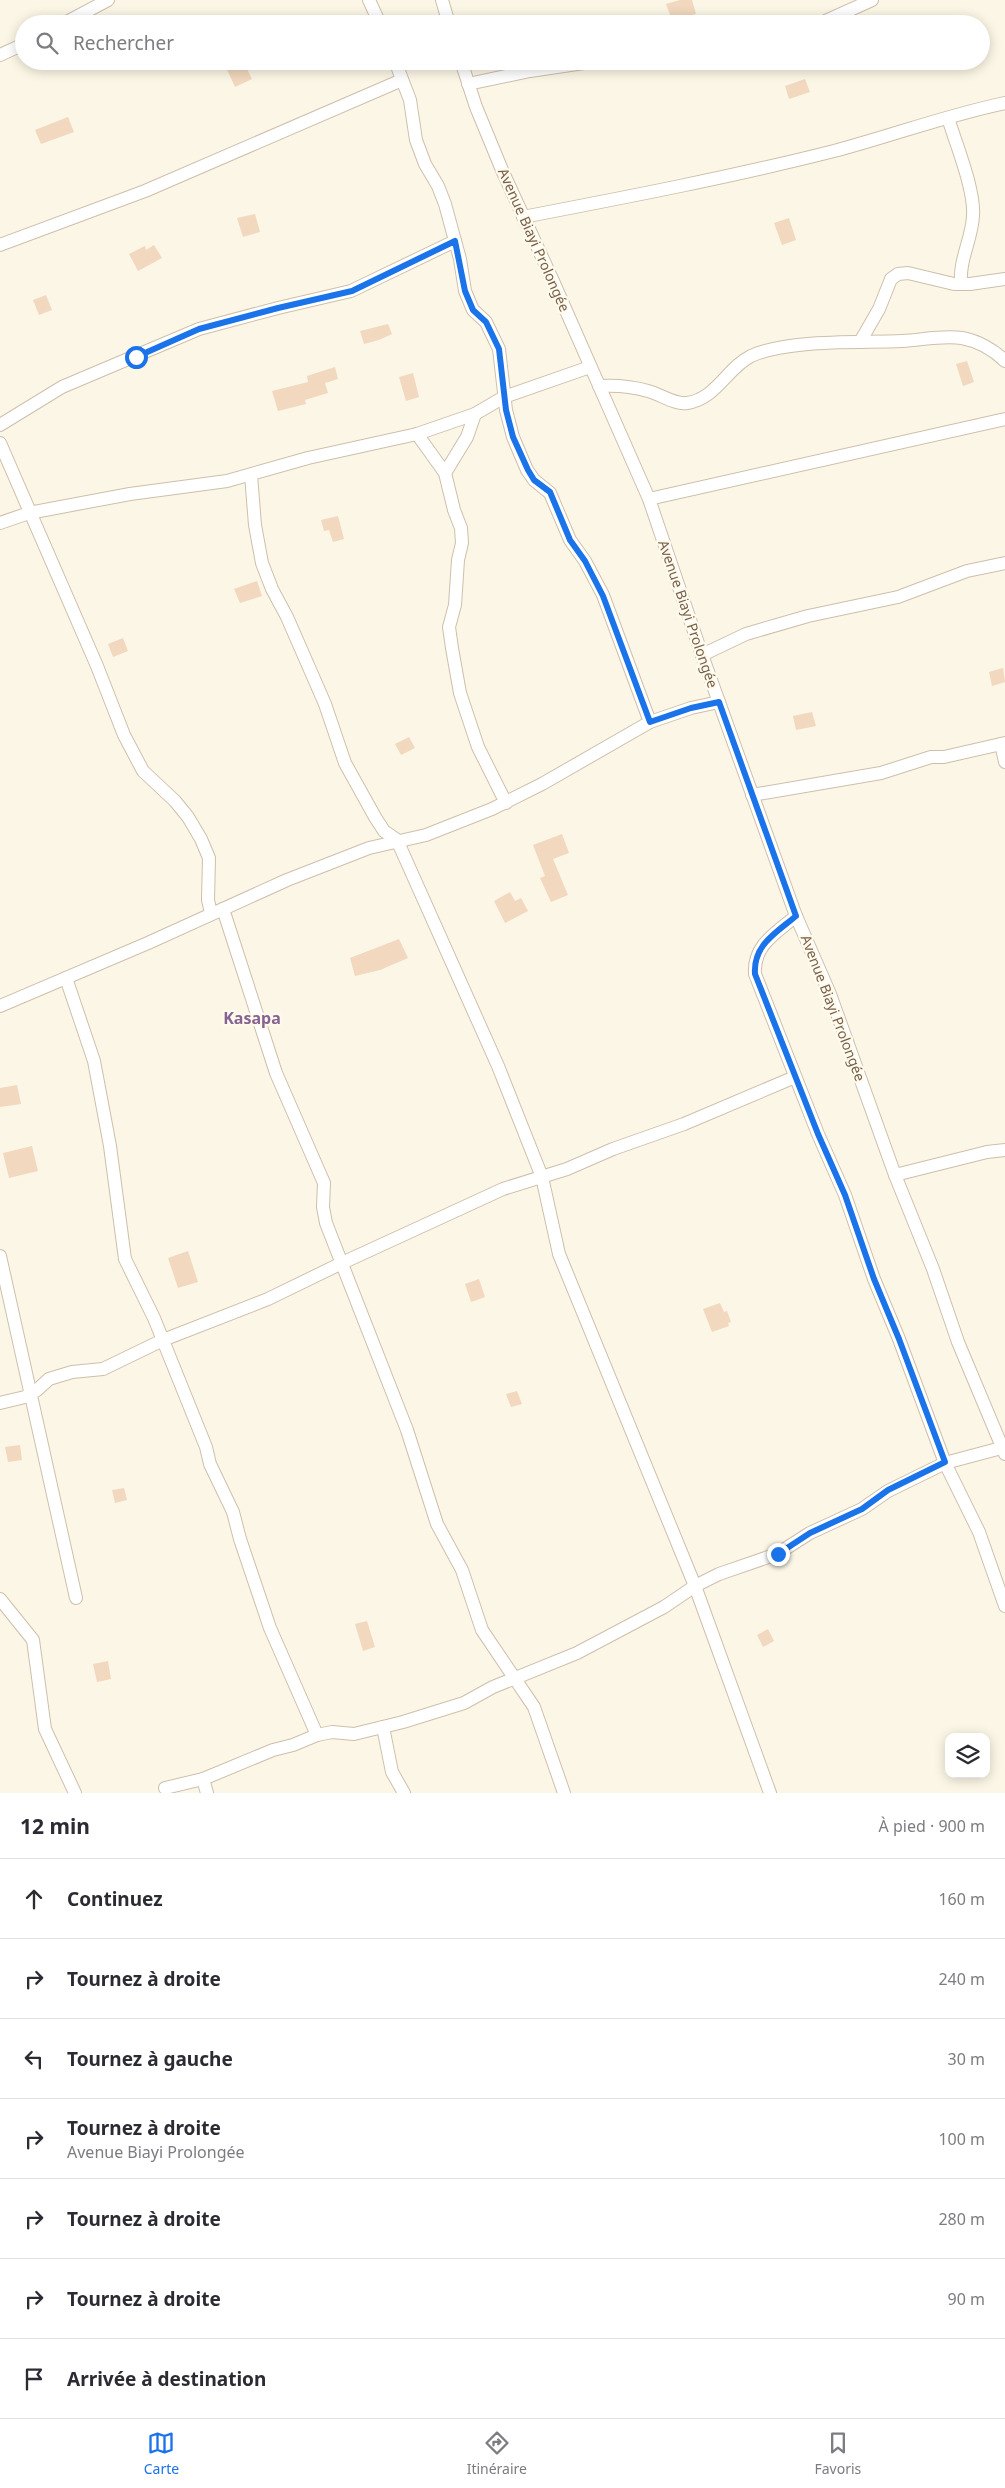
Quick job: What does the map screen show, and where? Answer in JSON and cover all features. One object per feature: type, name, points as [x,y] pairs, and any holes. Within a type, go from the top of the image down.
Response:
[{"type":"street","points":[[80,15],[108,0]]},
{"type":"street","points":[[369,0],[376,15]]},
{"type":"street","points":[[442,0],[446,15]]},
{"type":"street","points":[[839,15],[872,0]]},
{"type":"street","points":[[0,55],[15,48]]},
{"type":"street","points":[[398,70],[410,100],[416,140],[425,164],[438,186],[455,241],[465,291],[473,310],[486,322],[499,349],[504,397],[513,437],[534,480],[550,492],[570,540],[585,561],[603,596],[650,722]]},
{"type":"street","name":"Avenue Biayi Prolongée","points":[[464,70],[476,107],[523,217],[648,499],[796,916],[830,994],[895,1174],[933,1269],[958,1342],[1004,1449]]},
{"type":"street","points":[[468,84],[537,70]]},
{"type":"street","points":[[0,245],[145,191],[402,80]]},
{"type":"street","points":[[523,217],[740,174],[1005,103]]},
{"type":"street","points":[[948,118],[972,197],[973,214],[960,272],[961,284]]},
{"type":"street","points":[[0,425],[62,387],[199,329],[352,291],[455,241]]},
{"type":"street","points":[[860,342],[879,309],[891,279],[898,274],[908,273],[934,280],[961,284],[1005,279]]},
{"type":"street","points":[[599,386],[634,387],[678,403],[688,404],[711,393],[734,368],[750,357],[774,348],[904,341],[936,337],[964,338],[991,348],[1005,361]]},
{"type":"street","points":[[0,522],[30,513],[130,494],[227,481],[308,458],[417,434],[475,414],[504,397],[590,367]]},
{"type":"street","points":[[445,473],[467,437],[475,414]]},
{"type":"street","points":[[648,499],[1005,419]]},
{"type":"street","points":[[417,434],[445,473],[461,528],[462,543],[458,560],[455,605],[449,627],[460,694],[478,747],[506,803]]},
{"type":"street","points":[[0,443],[97,666],[124,735],[143,771],[175,801],[201,839],[209,858],[208,900],[217,911],[276,1073],[324,1183],[323,1207],[326,1223],[419,1464],[437,1524],[462,1570],[482,1630],[513,1679],[534,1707],[564,1793]]},
{"type":"street","points":[[250,475],[262,563],[272,589],[287,617],[325,704],[345,763],[384,831],[397,840],[498,1066],[542,1177],[559,1254],[695,1586],[770,1793]]},
{"type":"street","points":[[702,655],[746,634],[808,616],[898,597],[967,571],[1005,563]]},
{"type":"street","points":[[0,1006],[148,943],[287,880],[369,848],[397,840],[426,835],[506,803],[650,722],[691,708],[719,702]]},
{"type":"street","points":[[752,795],[881,773],[930,757],[944,757],[1003,743],[1005,762]]},
{"type":"street","points":[[796,916],[762,945],[754,962],[755,974],[845,1195],[874,1279],[899,1339],[945,1462],[979,1532],[1005,1606]]},
{"type":"street","points":[[66,978],[94,1061],[110,1146],[126,1259],[154,1318],[206,1447],[210,1464],[233,1512],[270,1628],[317,1735]]},
{"type":"street","points":[[0,1403],[32,1393],[49,1379],[72,1372],[104,1369],[162,1340],[268,1299],[503,1189],[542,1177],[684,1124],[796,1077]]},
{"type":"street","points":[[895,1174],[987,1152],[1005,1150]]},
{"type":"street","points":[[0,1256],[32,1393],[76,1598]]},
{"type":"street","points":[[165,1788],[203,1779],[273,1750],[293,1745],[317,1735],[332,1732],[354,1734],[464,1703],[493,1687],[577,1653],[664,1607],[695,1586],[719,1574],[778,1554],[810,1533],[862,1509],[888,1490],[945,1462],[1004,1449]]},
{"type":"street","points":[[0,1598],[33,1640],[45,1729],[76,1793]]},
{"type":"street","points":[[383,1727],[392,1772],[404,1793]]},
{"type":"street","points":[[203,1779],[207,1793]]},
{"type":"building","points":[[680,0],[692,0],[696,14],[670,15],[666,4]]},
{"type":"building","points":[[227,70],[248,70],[252,79],[235,87]]},
{"type":"building","points":[[805,79],[810,92],[789,99],[785,86]]},
{"type":"building","points":[[68,117],[74,132],[41,144],[35,130]]},
{"type":"building","points":[[255,214],[260,232],[243,237],[237,218]]},
{"type":"building","points":[[789,218],[796,240],[782,245],[774,223]]},
{"type":"building","points":[[154,245],[162,258],[138,271],[129,254],[145,246],[146,250]]},
{"type":"building","points":[[46,295],[52,310],[39,315],[33,300]]},
{"type":"building","points":[[388,324],[392,334],[364,344],[360,331]]},
{"type":"building","points":[[967,361],[974,382],[963,386],[956,364]]},
{"type":"building","points":[[335,367],[338,379],[325,383],[328,393],[305,400],[306,404],[278,411],[272,391],[308,382],[307,376]]},
{"type":"building","points":[[413,373],[419,397],[406,401],[399,377]]},
{"type":"building","points":[[338,516],[344,539],[333,542],[329,530],[324,531],[321,520]]},
{"type":"building","points":[[257,581],[262,596],[240,603],[234,589]]},
{"type":"building","points":[[123,638],[128,651],[113,657],[108,644]]},
{"type":"building","points":[[1003,668],[1005,682],[992,686],[989,672]]},
{"type":"building","points":[[812,712],[816,726],[796,730],[793,716]]},
{"type":"building","points":[[409,737],[415,748],[401,755],[395,744]]},
{"type":"building","points":[[562,834],[569,853],[553,859],[568,895],[551,902],[540,878],[545,876],[533,845]]},
{"type":"building","points":[[510,892],[515,901],[521,898],[528,911],[505,923],[494,901]]},
{"type":"building","points":[[399,939],[408,958],[380,970],[355,976],[350,958]]},
{"type":"building","points":[[17,1085],[21,1104],[0,1107],[0,1088]]},
{"type":"building","points":[[32,1146],[38,1171],[9,1178],[3,1153]]},
{"type":"building","points":[[188,1251],[198,1282],[178,1288],[168,1258]]},
{"type":"building","points":[[479,1279],[485,1297],[471,1302],[465,1284]]},
{"type":"building","points":[[720,1303],[724,1312],[727,1311],[731,1322],[728,1323],[729,1326],[712,1332],[703,1309]]},
{"type":"building","points":[[517,1391],[522,1404],[511,1407],[506,1394]]},
{"type":"building","points":[[20,1445],[22,1460],[8,1462],[5,1447]]},
{"type":"building","points":[[124,1488],[127,1500],[115,1503],[112,1490]]},
{"type":"building","points":[[367,1621],[375,1647],[363,1651],[355,1624]]},
{"type":"building","points":[[768,1629],[774,1641],[763,1647],[757,1635]]},
{"type":"building","points":[[108,1661],[111,1679],[97,1682],[93,1664]]},
{"type":"district","name":"Kasapa","points":[[252,1018]]},
{"type":"route","points":[[136,357],[199,329],[352,291],[455,241],[465,291],[473,310],[486,322],[499,349],[506,410],[513,437],[534,480],[550,492],[570,540],[585,561],[603,596],[616,624],[650,722],[691,708],[719,702],[796,916],[762,945],[754,962],[755,974],[818,1134],[845,1195],[874,1279],[899,1339],[945,1462],[888,1490],[862,1509],[810,1533],[778,1554]]}]
